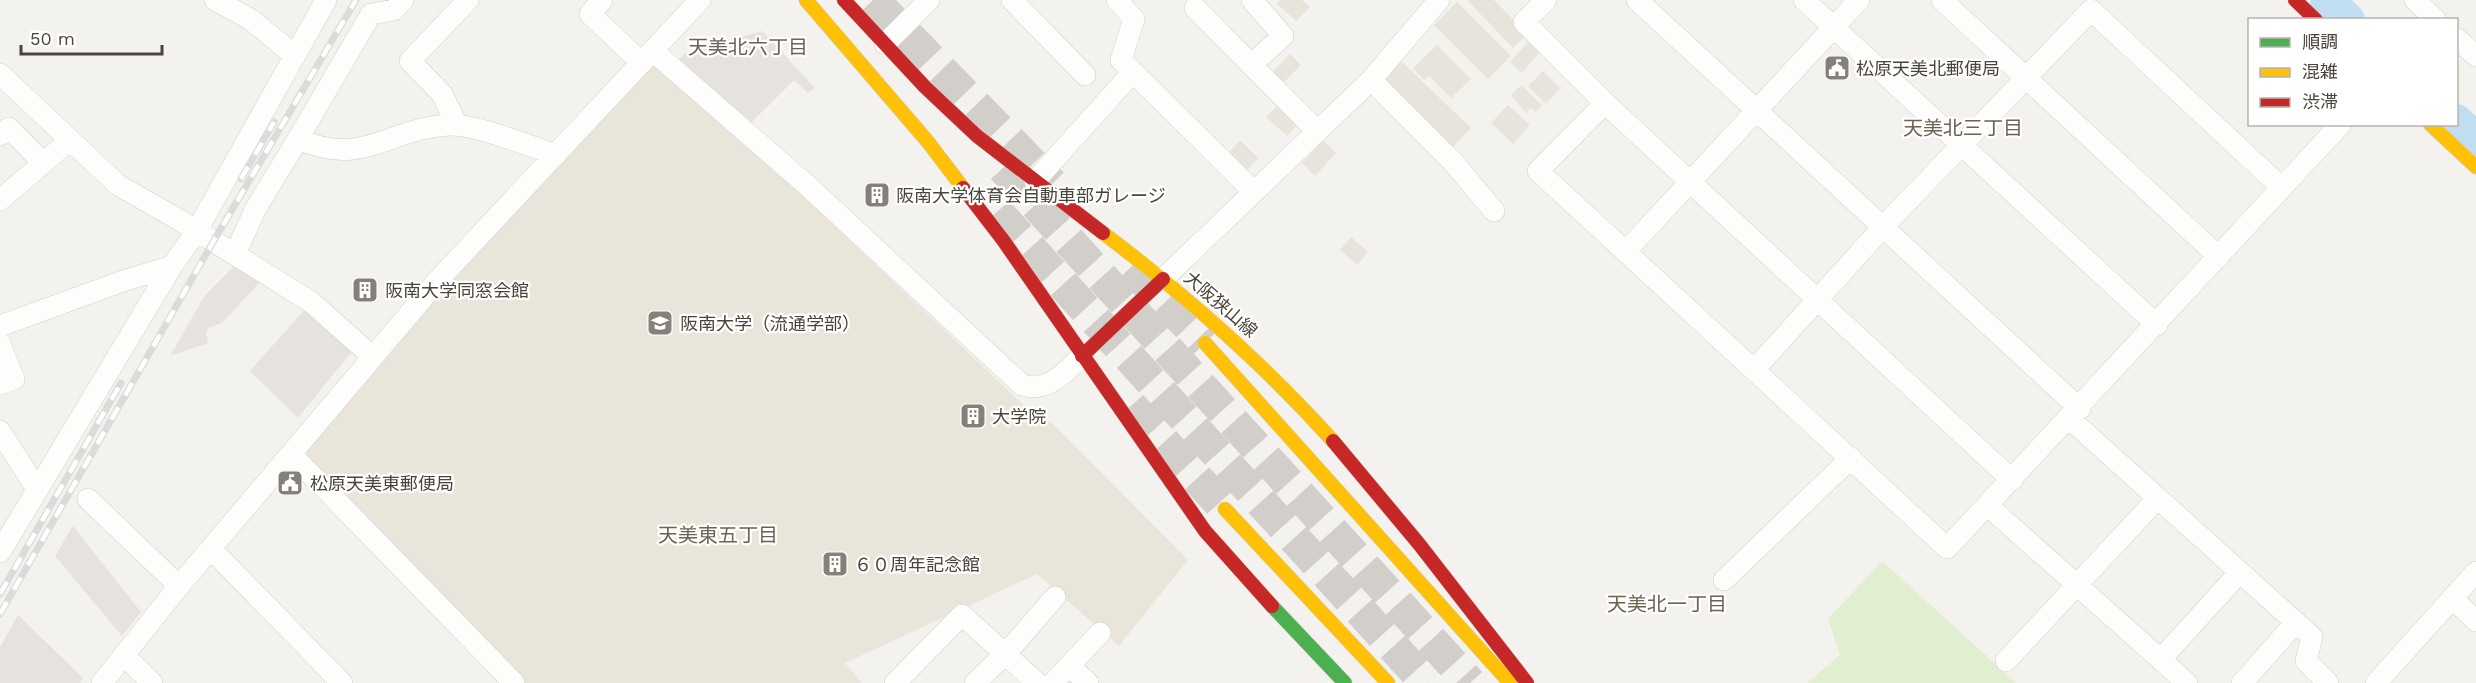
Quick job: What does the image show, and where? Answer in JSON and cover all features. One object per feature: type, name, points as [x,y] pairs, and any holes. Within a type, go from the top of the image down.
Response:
[{"type":"main road","points":[[806,0],[967,193],[1205,531],[1239,572],[1345,683]]},
{"type":"main road","name":"大阪狭山線","points":[[844,0],[941,102],[1035,181],[1163,279],[1229,334],[1301,405],[1382,500],[1527,683]]},
{"type":"main road","points":[[2295,0],[2314,18]]},
{"type":"main road","points":[[2432,126],[2476,167]]},
{"type":"main road","points":[[1082,356],[1163,279]]},
{"type":"main road","points":[[1205,343],[1510,683]]},
{"type":"main road","points":[[1225,509],[1388,683]]},
{"type":"street","points":[[215,0],[250,19],[294,55]]},
{"type":"street","points":[[3,541],[172,266],[196,232],[326,0]]},
{"type":"street","points":[[235,254],[256,208],[371,14],[394,10],[403,0]]},
{"type":"street","points":[[457,125],[441,94],[410,61],[468,0]]},
{"type":"street","points":[[602,0],[590,14],[809,187],[1022,386],[1033,389],[1046,386],[1082,356]]},
{"type":"street","points":[[102,683],[179,586],[439,279],[700,0]]},
{"type":"street","points":[[885,44],[928,0]]},
{"type":"street","points":[[1012,0],[1085,75]]},
{"type":"street","points":[[1117,0],[1134,19],[1121,60],[1254,192]]},
{"type":"street","points":[[1251,65],[1283,36],[1252,0]]},
{"type":"street","points":[[1163,279],[1371,80],[1439,0]]},
{"type":"street","points":[[1546,0],[1524,22],[1605,103],[2012,480]]},
{"type":"street","points":[[1637,0],[1883,227],[2158,498],[2312,637],[2306,661],[2328,683]]},
{"type":"street","points":[[1804,0],[2157,325]]},
{"type":"street","points":[[1627,250],[1859,0]]},
{"type":"street","points":[[1942,0],[2219,257]]},
{"type":"street","points":[[2415,0],[2434,18]]},
{"type":"street","points":[[1754,370],[1883,227],[2026,77],[2091,3],[2282,188]]},
{"type":"street","points":[[1195,8],[1317,132]]},
{"type":"street","points":[[2458,39],[2476,56]]},
{"type":"street","points":[[1035,181],[1133,72]]},
{"type":"street","points":[[0,74],[118,185],[311,302],[373,357]]},
{"type":"street","points":[[1371,80],[1453,162],[1494,211]]},
{"type":"street","points":[[1605,103],[1538,171],[1627,250],[1947,548],[2157,325],[2339,126]]},
{"type":"street","points":[[298,139],[318,148],[358,150],[424,128],[457,125],[556,155]]},
{"type":"street","points":[[0,135],[9,128],[43,163]]},
{"type":"street","points":[[0,200],[70,140]]},
{"type":"street","points":[[0,326],[123,281],[172,266]]},
{"type":"street","points":[[0,344],[14,379],[0,384]]},
{"type":"street","points":[[0,431],[36,488]]},
{"type":"street","points":[[292,455],[508,681]]},
{"type":"street","points":[[1724,580],[1851,458]]},
{"type":"street","points":[[2006,661],[2158,498]]},
{"type":"street","points":[[88,500],[179,586]]},
{"type":"street","points":[[1988,505],[2187,683]]},
{"type":"street","points":[[211,549],[342,683]]},
{"type":"street","points":[[2161,659],[2240,572]]},
{"type":"street","points":[[2376,683],[2476,573]]},
{"type":"street","points":[[975,683],[1010,649],[1055,597]]},
{"type":"street","points":[[2452,598],[2476,621]]},
{"type":"street","points":[[895,683],[962,615],[1037,683]]},
{"type":"street","points":[[2242,683],[2296,622]]},
{"type":"street","points":[[1053,683],[1100,633]]},
{"type":"street","points":[[125,656],[152,683]]},
{"type":"street","points":[[1069,666],[1088,683]]},
{"type":"shaded area","points":[[1280,0],[1302,0],[1310,7],[1296,21],[1277,4]]},
{"type":"shaded area","points":[[1467,0],[1494,0],[1527,34],[1513,48]]},
{"type":"shaded area","points":[[1457,2],[1511,56],[1488,79],[1434,25]]},
{"type":"shaded area","points":[[762,31],[815,88],[808,93],[794,80],[749,125],[676,63],[685,53]]},
{"type":"shaded area","points":[[1528,42],[1540,52],[1522,73],[1510,62]]},
{"type":"shaded area","points":[[1437,45],[1471,79],[1451,98],[1429,76],[1424,80],[1413,68]]},
{"type":"shaded area","points":[[1290,54],[1301,65],[1281,85],[1270,75]]},
{"type":"shaded area","points":[[1401,61],[1471,128],[1452,148],[1382,81]]},
{"type":"shaded area","points":[[651,63],[705,103],[1034,415],[1052,423],[1188,560],[1119,646],[1037,574],[845,663],[862,683],[519,683],[303,451],[430,300]]},
{"type":"shaded area","points":[[1543,71],[1560,88],[1546,104],[1528,86]]},
{"type":"shaded area","points":[[1521,85],[1542,105],[1536,112],[1531,108],[1526,113],[1511,95]]},
{"type":"shaded area","points":[[1508,105],[1530,125],[1513,144],[1491,123]]},
{"type":"shaded area","points":[[1277,106],[1297,125],[1287,136],[1266,117]]},
{"type":"shaded area","points":[[1240,140],[1258,158],[1247,170],[1229,152]]},
{"type":"shaded area","points":[[1323,140],[1336,153],[1315,176],[1302,163]]},
{"type":"shaded area","points":[[1351,237],[1368,252],[1357,265],[1340,250]]},
{"type":"shaded area","points":[[237,263],[263,279],[222,323],[210,327],[206,333],[208,343],[170,356],[205,295]]},
{"type":"shaded area","points":[[306,308],[353,350],[298,418],[250,371]]},
{"type":"shaded area","points":[[73,526],[141,612],[122,636],[55,556]]},
{"type":"shaded area","points":[[18,615],[83,678],[80,683],[0,683],[0,647]]},
{"type":"green space","points":[[1882,561],[2016,683],[1807,683],[1840,655],[1828,619]]},
{"type":"waterway","points":[[2327,0],[2346,18]]},
{"type":"waterway","points":[[2458,123],[2476,139]]},
{"type":"tunnel","points":[[873,0],[1052,184]]},
{"type":"tunnel","points":[[1003,168],[1470,683]]},
{"type":"tunnel","points":[[997,212],[1426,683]]},
{"type":"tunnel","points":[[1131,267],[1205,343]]},
{"type":"tunnel","points":[[1131,406],[1225,509]]},
{"type":"railway","points":[[0,614],[213,242],[356,0]]},
{"type":"railway","points":[[241,179],[274,122]]},
{"type":"railway","points":[[0,594],[121,383]]},
{"type":"traffic: fast","points":[[1272,606],[1345,683]]},
{"type":"traffic: slow","points":[[806,0],[928,142],[963,188]]},
{"type":"traffic: slow","points":[[2432,126],[2476,167]]},
{"type":"traffic: slow","points":[[1103,233],[1165,281],[1223,331],[1279,384],[1333,441]]},
{"type":"traffic: slow","points":[[1205,343],[1510,683]]},
{"type":"traffic: slow","points":[[1225,509],[1388,683]]},
{"type":"traffic: jam","points":[[844,0],[925,87],[977,136],[1103,233]]},
{"type":"traffic: jam","points":[[2295,0],[2314,18]]},
{"type":"traffic: jam","points":[[963,188],[1003,240],[1205,531],[1272,606]]},
{"type":"traffic: jam","points":[[1082,356],[1163,279]]},
{"type":"traffic: jam","points":[[1333,441],[1419,544],[1527,683]]},
{"type":"place","name":"松原天美北郵便局","points":[[1837,68]]},
{"type":"place","name":"阪南大学体育会自動車部ガレージ","points":[[877,195]]},
{"type":"place","name":"阪南大学同窓会館","points":[[365,290]]},
{"type":"place","name":"阪南大学（流通学部）","points":[[660,323]]},
{"type":"place","name":"大学院","points":[[973,416]]},
{"type":"place","name":"松原天美東郵便局","points":[[290,483]]},
{"type":"place","name":"６０周年記念館","points":[[835,564]]},
{"type":"district","name":"天美北六丁目","points":[[748,47]]},
{"type":"district","name":"天美北三丁目","points":[[1963,128]]},
{"type":"district","name":"天美東五丁目","points":[[718,535]]},
{"type":"district","name":"天美北一丁目","points":[[1667,604]]}]
